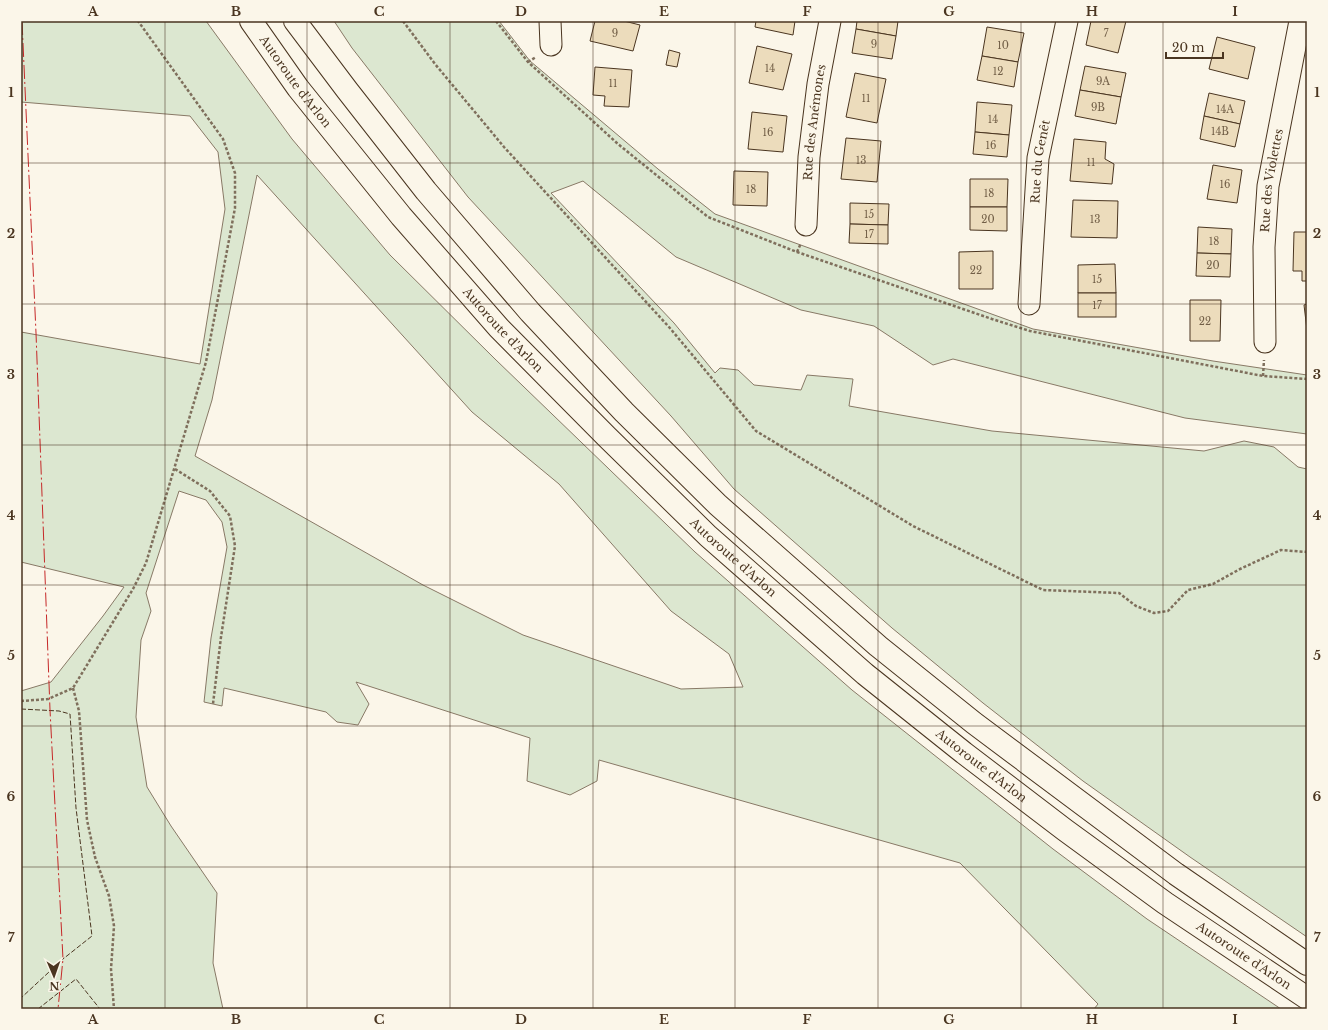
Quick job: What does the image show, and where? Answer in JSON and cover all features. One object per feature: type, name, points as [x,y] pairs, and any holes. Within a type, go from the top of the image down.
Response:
[{"type":"highway","name":"Autoroute d'Arlon","points":[[251,21],[298,88],[401,216],[499,328],[708,536],[865,674],[964,753],[1165,902],[1307,998]]},
{"type":"highway","points":[[295,21],[426,191],[530,312],[624,412],[718,505],[878,646],[974,723],[1176,874],[1307,964]]},
{"type":"street","points":[[550,21],[551,45]]},
{"type":"street","name":"Rue des Anémones","points":[[806,225],[811,142],[818,84],[830,21]]},
{"type":"street","name":"Rue du Genêt","points":[[1029,304],[1038,158],[1067,21]]},
{"type":"street","name":"Rue des Violettes","points":[[1265,342],[1264,247],[1268,186],[1300,21]]},
{"type":"path","points":[[21,701],[48,699],[73,688],[133,589],[146,563],[206,362],[235,208],[235,173],[223,139],[138,21]]},
{"type":"path","points":[[403,21],[435,64],[504,147],[669,327],[756,431],[913,526],[1043,590],[1118,593],[1136,606],[1154,613],[1168,611],[1188,590],[1213,584],[1240,569],[1281,550],[1307,552]]},
{"type":"path","points":[[496,21],[528,62],[618,144],[708,217],[797,252],[992,320],[1030,331],[1263,376],[1307,379]]},
{"type":"path","points":[[175,468],[210,492],[230,516],[235,546],[213,704]]},
{"type":"path","points":[[73,688],[79,711],[87,820],[95,857],[109,896],[114,926],[111,969],[114,1009]]},
{"type":"green space","points":[[21,21],[206,21],[292,139],[390,255],[495,359],[695,552],[852,690],[1053,849],[1147,919],[1281,1009],[1094,1009],[1098,1004],[960,863],[599,760],[597,781],[570,795],[527,781],[530,738],[356,682],[369,704],[358,725],[337,722],[326,712],[224,688],[222,706],[204,702],[211,638],[227,547],[222,522],[206,500],[179,491],[146,593],[151,611],[141,640],[136,717],[147,787],[171,826],[217,893],[213,963],[223,1009],[21,1009],[21,691],[51,682],[124,587],[21,562],[21,332],[200,364],[225,209],[218,152],[190,116],[21,102]],"holes":[[[257,175],[472,412],[559,484],[671,611],[729,654],[743,687],[681,689],[523,635],[423,585],[195,456],[212,400]]]},
{"type":"green space","points":[[334,21],[499,21],[530,61],[658,169],[715,214],[1033,329],[1213,361],[1307,375],[1307,434],[1185,418],[953,359],[933,365],[874,326],[801,310],[676,257],[583,181],[551,193],[674,323],[715,373],[720,368],[738,370],[754,385],[801,390],[807,375],[853,379],[849,406],[992,431],[1204,451],[1244,441],[1274,447],[1298,467],[1307,469],[1307,937],[1190,857],[1083,781],[983,703],[892,628],[734,489],[671,416],[468,197],[352,48]]},
{"type":"building","points":[[595,21],[624,21],[640,25],[633,51],[590,41]]},
{"type":"building","points":[[756,21],[795,21],[793,35],[755,27]]},
{"type":"building","points":[[857,21],[898,21],[896,36],[856,29]]},
{"type":"building","points":[[1091,21],[1126,21],[1118,53],[1086,45]]},
{"type":"building","points":[[987,27],[1024,33],[1018,62],[982,56]]},
{"type":"building","points":[[856,29],[896,36],[892,59],[852,53]]},
{"type":"building","points":[[1217,37],[1255,47],[1248,79],[1209,69]]},
{"type":"building","points":[[757,46],[792,54],[783,90],[749,83]]},
{"type":"building","points":[[669,50],[680,53],[677,67],[666,65]]},
{"type":"building","points":[[982,56],[1018,62],[1014,87],[977,80]]},
{"type":"building","points":[[1085,66],[1126,73],[1121,97],[1080,90]]},
{"type":"building","points":[[595,67],[632,70],[629,107],[604,106],[605,96],[593,95]]},
{"type":"building","points":[[855,73],[886,79],[877,123],[846,117]]},
{"type":"building","points":[[1080,90],[1121,97],[1116,124],[1075,116]]},
{"type":"building","points":[[1209,93],[1245,101],[1240,124],[1204,116]]},
{"type":"building","points":[[977,102],[1012,105],[1009,135],[975,132]]},
{"type":"building","points":[[752,112],[787,116],[783,152],[748,149]]},
{"type":"building","points":[[1204,116],[1240,124],[1235,147],[1200,139]]},
{"type":"building","points":[[975,132],[1009,135],[1007,157],[973,154]]},
{"type":"building","points":[[846,138],[881,141],[877,182],[841,179]]},
{"type":"building","points":[[1074,139],[1106,142],[1105,159],[1114,164],[1112,184],[1070,181]]},
{"type":"building","points":[[1213,165],[1242,170],[1237,203],[1207,199]]},
{"type":"building","points":[[734,171],[768,172],[767,206],[733,205]]},
{"type":"building","points":[[970,179],[1008,179],[1007,207],[970,207]]},
{"type":"building","points":[[1073,200],[1118,201],[1117,238],[1071,237]]},
{"type":"building","points":[[850,203],[889,204],[888,225],[850,224]]},
{"type":"building","points":[[970,207],[1007,207],[1007,231],[970,230]]},
{"type":"building","points":[[850,224],[888,225],[888,244],[849,243]]},
{"type":"building","points":[[1198,227],[1232,229],[1231,254],[1197,253]]},
{"type":"building","points":[[1294,232],[1307,232],[1307,281],[1302,281],[1302,271],[1293,271]]},
{"type":"building","points":[[993,251],[993,289],[959,289],[959,252]]},
{"type":"building","points":[[1197,253],[1231,254],[1230,277],[1196,276]]},
{"type":"building","points":[[1115,264],[1116,293],[1078,293],[1078,265]]},
{"type":"building","points":[[1078,293],[1116,293],[1116,317],[1078,317]]},
{"type":"building","points":[[1190,300],[1221,300],[1220,341],[1190,341]]},
{"type":"building","points":[[1307,304],[1307,330],[1304,305]]},
{"type":"fence","points":[[21,709],[59,711],[70,714],[76,808],[92,936],[63,959],[21,998]]},
{"type":"fence","points":[[38,1009],[76,979],[100,1009]]},
{"type":"power","points":[[22,21],[36,333],[50,710],[63,959],[58,1009]]}]
